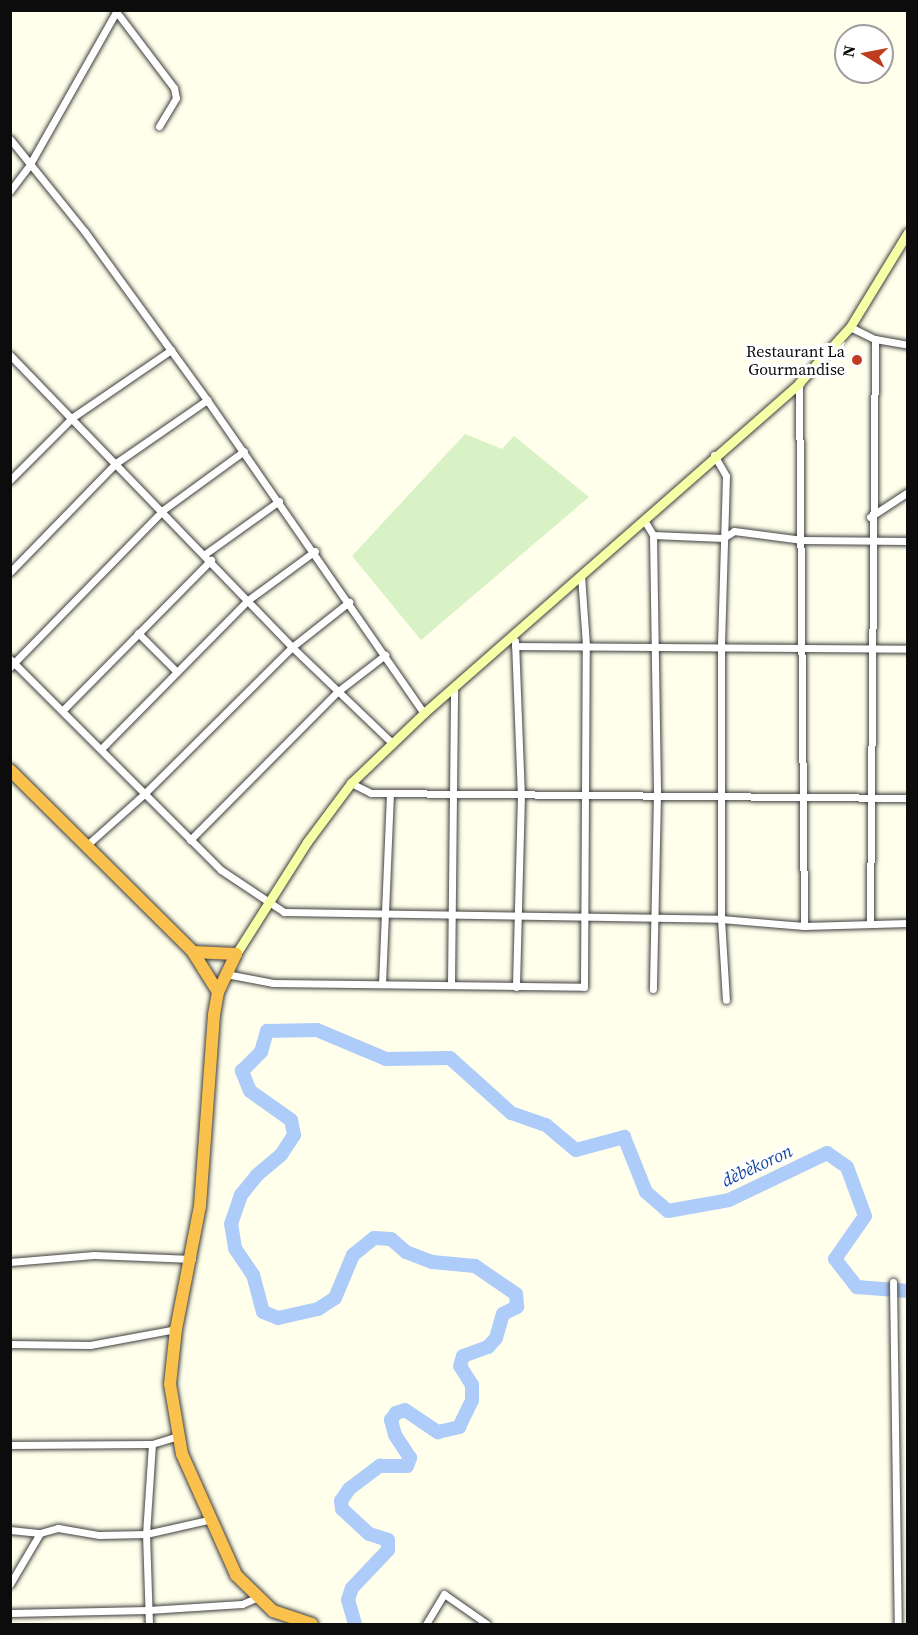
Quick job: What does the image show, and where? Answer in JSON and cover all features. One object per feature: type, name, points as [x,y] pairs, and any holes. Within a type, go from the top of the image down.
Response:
[{"type":"highway","points":[[10,770],[193,952],[218,992]]},
{"type":"highway","points":[[193,952],[236,954],[218,992],[211,1032],[204,1175],[192,1259],[176,1329],[170,1384],[178,1436],[208,1520],[236,1575],[256,1598],[286,1618],[312,1624]]},
{"type":"main road","points":[[236,954],[268,902],[351,783],[424,713],[515,641],[714,455],[799,383],[850,327],[908,232]]},
{"type":"street","points":[[10,191],[30,164],[116,11],[174,88],[176,98],[159,126]]},
{"type":"street","points":[[10,138],[171,350],[244,451],[315,551],[424,713]]},
{"type":"street","points":[[850,327],[874,339],[908,345]]},
{"type":"street","points":[[870,922],[870,517],[874,339]]},
{"type":"street","points":[[10,480],[73,417],[171,350]]},
{"type":"street","points":[[10,355],[164,510],[292,647],[392,743]]},
{"type":"street","points":[[799,383],[804,926]]},
{"type":"street","points":[[10,572],[116,463],[207,400]]},
{"type":"street","points":[[244,451],[164,510],[12,663],[63,710],[221,870],[284,912],[519,918],[721,919],[804,926],[870,922],[908,924]]},
{"type":"street","points":[[714,455],[726,476],[721,649],[723,797],[721,919],[726,1000]]},
{"type":"street","points":[[870,517],[908,492]]},
{"type":"street","points":[[205,554],[279,501]]},
{"type":"street","points":[[644,520],[653,535],[657,794],[653,989]]},
{"type":"street","points":[[653,535],[723,538],[734,531],[802,540],[870,538],[908,541]]},
{"type":"street","points":[[101,749],[248,600],[315,551]]},
{"type":"street","points":[[63,710],[211,560]]},
{"type":"street","points":[[226,974],[273,983],[584,987],[586,645],[582,576]]},
{"type":"street","points":[[87,845],[144,794],[292,647],[349,602]]},
{"type":"street","points":[[138,633],[177,672]]},
{"type":"street","points":[[516,987],[521,794],[515,641],[721,649],[908,650]]},
{"type":"street","points":[[190,840],[337,692],[385,655]]},
{"type":"street","points":[[452,985],[454,687]]},
{"type":"street","points":[[351,783],[371,793],[908,798]]},
{"type":"street","points":[[382,984],[390,793]]},
{"type":"street","points":[[10,1262],[94,1256],[192,1259]]},
{"type":"street","points":[[892,1282],[898,1624]]},
{"type":"street","points":[[10,1344],[90,1345],[176,1329]]},
{"type":"street","points":[[10,1445],[152,1444],[178,1436]]},
{"type":"street","points":[[149,1624],[146,1534],[152,1444]]},
{"type":"street","points":[[10,1530],[40,1533],[58,1528],[99,1535],[146,1534],[208,1520]]},
{"type":"street","points":[[10,1584],[40,1533]]},
{"type":"street","points":[[426,1624],[444,1594],[487,1624]]},
{"type":"street","points":[[10,1613],[148,1610],[242,1604],[256,1598]]},
{"type":"green space","points":[[465,434],[502,449],[514,436],[589,497],[421,640],[352,556]]},
{"type":"waterway","name":"dèbèkoron","points":[[355,1624],[348,1600],[352,1588],[388,1550],[388,1540],[369,1534],[342,1509],[341,1501],[349,1489],[380,1466],[407,1466],[410,1458],[395,1435],[391,1420],[396,1413],[405,1410],[438,1432],[459,1427],[472,1400],[472,1385],[460,1366],[463,1356],[488,1347],[496,1338],[503,1314],[517,1307],[516,1294],[475,1266],[432,1262],[406,1252],[391,1239],[374,1238],[353,1255],[335,1298],[318,1309],[278,1318],[263,1312],[253,1275],[235,1248],[231,1224],[241,1195],[257,1175],[281,1155],[294,1135],[291,1120],[250,1091],[242,1071],[261,1052],[267,1031],[317,1030],[386,1059],[450,1058],[511,1113],[546,1125],[576,1150],[624,1137],[646,1192],[668,1211],[729,1200],[827,1153],[847,1167],[865,1216],[835,1259],[857,1287],[908,1291]]},
{"type":"place","name":"Restaurant La Gourmandise","points":[[857,360]]}]
